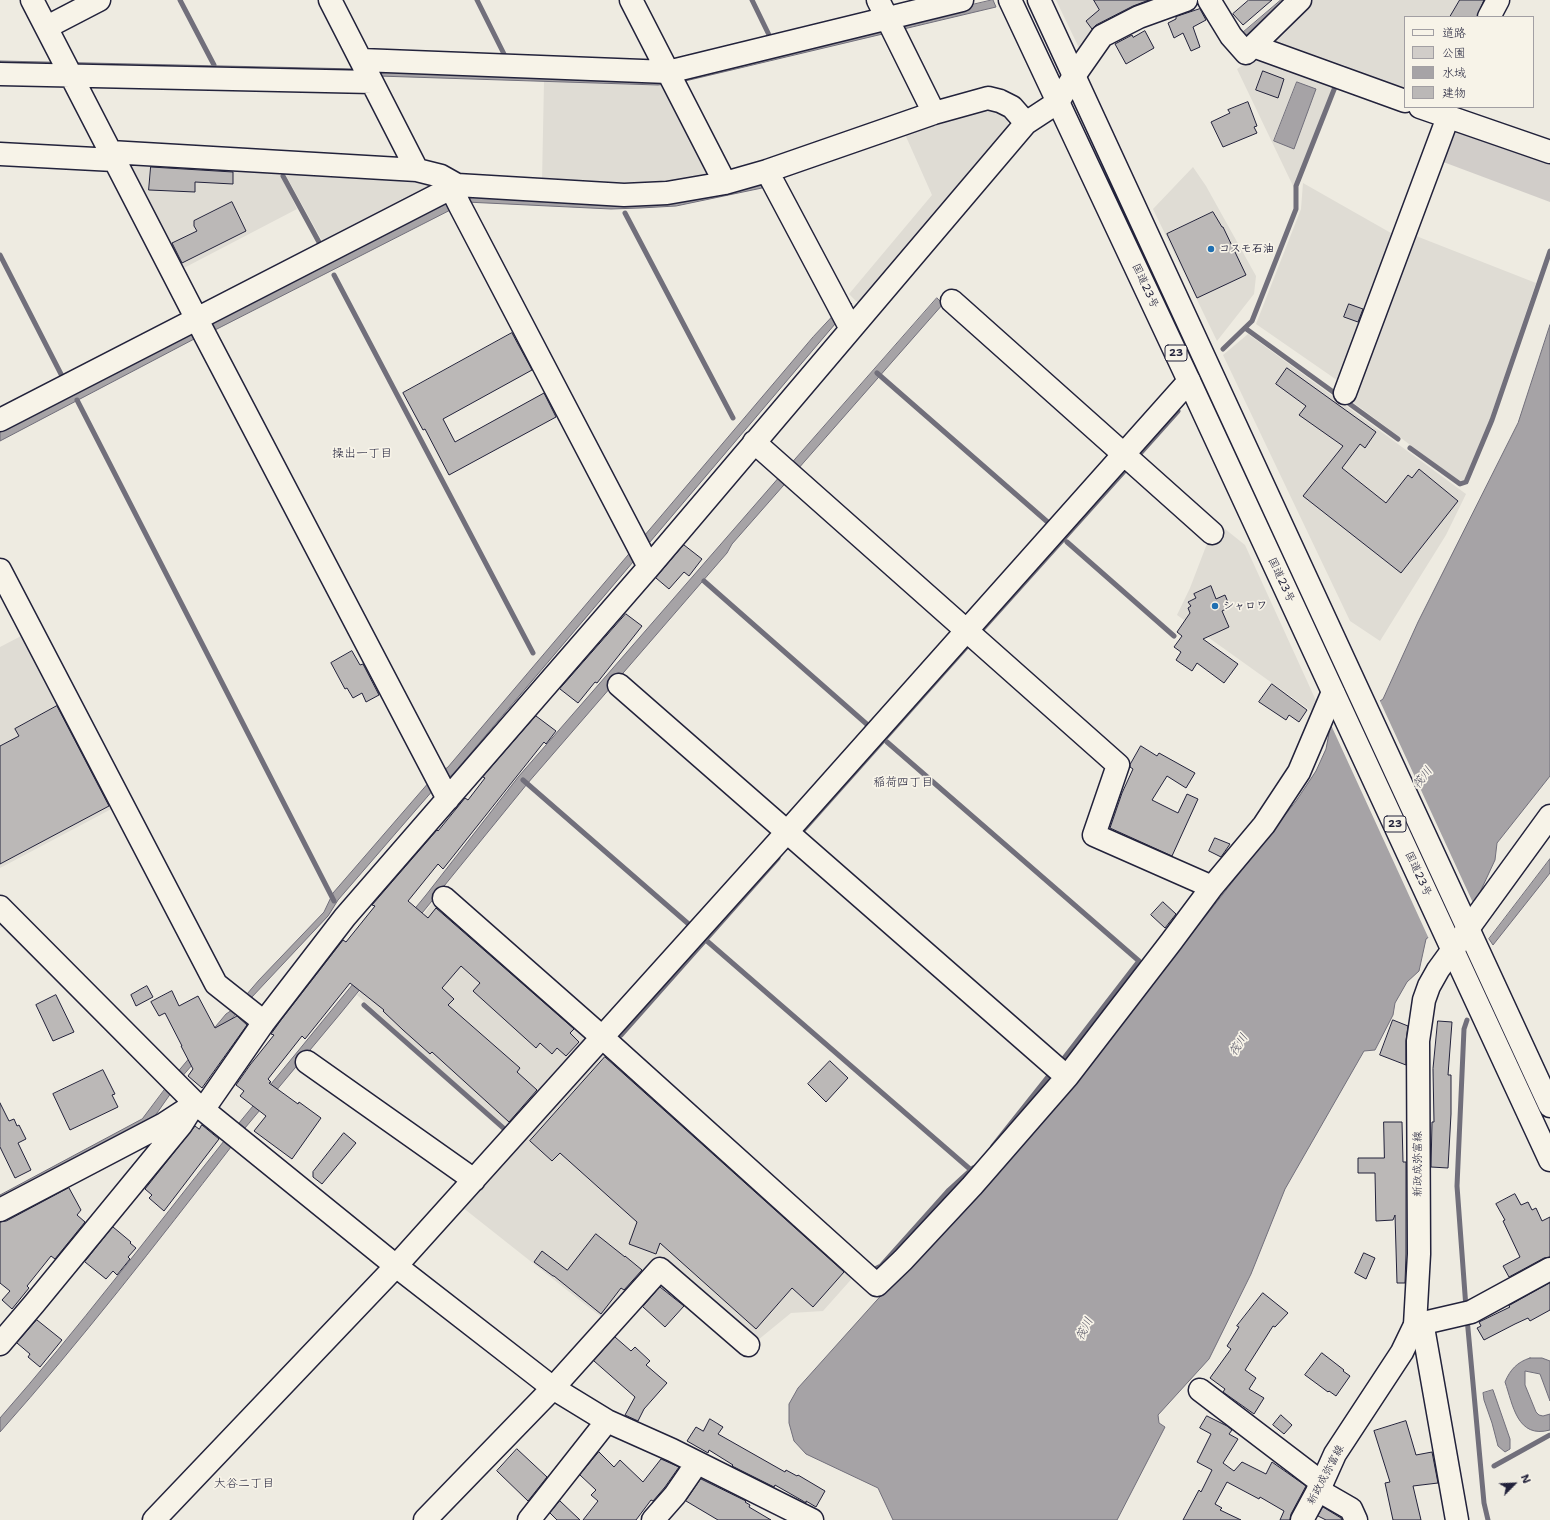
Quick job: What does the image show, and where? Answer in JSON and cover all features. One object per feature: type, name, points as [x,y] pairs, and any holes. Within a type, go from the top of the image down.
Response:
[{"type":"main road","points":[[32,0],[200,327],[441,786]]},
{"type":"main road","points":[[46,27],[99,0]]},
{"type":"main road","points":[[330,0],[417,170]]},
{"type":"main road","points":[[631,0],[725,183]]},
{"type":"main road","points":[[0,74],[70,76],[367,71],[671,77],[888,18],[962,0]]},
{"type":"main road","name":"国道23号","points":[[1010,0],[1189,381],[1550,1160]]},
{"type":"main road","name":"国道23号","points":[[1039,0],[1550,1106]]},
{"type":"main road","points":[[0,1344],[40,1298],[181,1125],[199,1107],[345,917],[441,786],[754,442],[845,317],[1026,123],[1058,102],[1102,36],[1138,17],[1186,0]]},
{"type":"main road","points":[[1209,0],[1231,36],[1246,53],[1300,0]]},
{"type":"main road","points":[[1490,16],[1498,0]]},
{"type":"main road","points":[[888,18],[934,113]]},
{"type":"main road","points":[[1253,46],[1404,101]]},
{"type":"main road","points":[[0,420],[200,327],[457,195],[624,195],[667,193],[725,183],[767,171],[934,113],[988,98],[1000,101],[1012,107],[1026,123]]},
{"type":"main road","points":[[1345,393],[1435,111],[1550,152]]},
{"type":"main road","points":[[0,154],[112,156],[417,170],[441,176],[457,195],[646,561]]},
{"type":"main road","points":[[767,171],[845,317]]},
{"type":"main road","points":[[952,301],[1212,533]]},
{"type":"main road","points":[[154,1520],[396,1266],[788,832],[1189,381]]},
{"type":"main road","points":[[754,442],[1118,765],[1094,835],[1212,887]]},
{"type":"main road","points":[[0,570],[216,984],[264,1022]]},
{"type":"main road","points":[[619,685],[1067,1077]]},
{"type":"main road","points":[[444,898],[603,1038],[877,1285],[903,1260],[967,1191],[1067,1077],[1172,942],[1212,887],[1264,826],[1299,772],[1336,700]]},
{"type":"main road","name":"新政成弥富線","points":[[1302,1520],[1320,1487],[1335,1454],[1402,1352],[1415,1325],[1419,1254],[1418,1041],[1424,1000],[1429,986],[1451,945],[1550,816]]},
{"type":"main road","points":[[0,907],[199,1107],[396,1266],[553,1388],[607,1421],[697,1463],[812,1520]]},
{"type":"main road","points":[[307,1062],[474,1180]]},
{"type":"main road","points":[[0,1210],[199,1107]]},
{"type":"main road","points":[[425,1520],[553,1388],[660,1269],[748,1345]]},
{"type":"main road","points":[[1415,1325],[1465,1313],[1550,1269]]},
{"type":"main road","points":[[1415,1325],[1424,1333],[1457,1520]]},
{"type":"main road","points":[[1200,1390],[1320,1487],[1351,1509],[1356,1520]]},
{"type":"main road","points":[[529,1520],[607,1421]]},
{"type":"main road","points":[[653,1520],[675,1495],[697,1463]]},
{"type":"shaded area","points":[[1056,0],[1157,0],[1080,50]]},
{"type":"shaded area","points":[[1309,0],[1492,0],[1483,16],[1404,16],[1404,94],[1344,73],[1346,66],[1268,39]]},
{"type":"shaded area","points":[[1256,56],[1334,83],[1294,188],[1237,69]]},
{"type":"shaded area","points":[[544,81],[645,85],[667,84],[715,173],[675,184],[624,185],[542,182]]},
{"type":"shaded area","points":[[984,108],[1001,112],[1007,118],[1009,127],[861,306],[849,294],[932,195],[904,132]]},
{"type":"shaded area","points":[[130,166],[278,169],[297,209],[180,270]]},
{"type":"shaded area","points":[[1193,167],[1206,186],[1256,276],[1254,294],[1217,341],[1153,209]]},
{"type":"shaded area","points":[[283,170],[420,177],[438,183],[325,246]]},
{"type":"shaded area","points":[[1303,183],[1398,237],[1344,385],[1256,324],[1301,209]]},
{"type":"shaded area","points":[[1411,234],[1536,283],[1490,419],[1464,481],[1460,482],[1350,400]]},
{"type":"shaded area","points":[[1248,334],[1466,494],[1446,535],[1380,641],[1350,621],[1223,355]]},
{"type":"shaded area","points":[[1225,529],[1245,545],[1318,705],[1314,713],[1177,615],[1190,588],[1208,541],[1216,533]]},
{"type":"shaded area","points":[[25,634],[117,806],[0,868],[0,647]]},
{"type":"shaded area","points":[[436,899],[594,1038],[507,1129],[357,995]]},
{"type":"shaded area","points":[[601,1048],[856,1274],[823,1311],[791,1313],[758,1340],[659,1256],[601,1317],[462,1207]]},
{"type":"green space","points":[[1453,122],[1550,158],[1550,202],[1438,160]]},
{"type":"water","points":[[993,0],[996,7],[681,82],[658,85],[378,76],[0,69],[0,61],[357,69],[656,78]]},
{"type":"water","points":[[1281,0],[1295,0],[1247,42],[1239,36]]},
{"type":"water","points":[[1297,82],[1316,89],[1294,149],[1274,141]]},
{"type":"water","points":[[760,181],[762,188],[676,206],[611,209],[466,202],[211,332],[196,338],[0,441],[0,429],[460,193]]},
{"type":"water","points":[[937,298],[943,304],[732,544],[727,553],[527,784],[245,1128],[239,1123],[426,895],[519,776]]},
{"type":"water","points":[[848,300],[852,304],[453,774],[434,789],[338,900],[328,916],[236,1014],[180,1079],[176,1074],[226,1014],[235,1008],[259,980],[324,912],[333,893],[430,781],[448,767],[813,337]]},
{"type":"water","name":"筏川","points":[[1550,325],[1550,776],[1497,843],[1495,860],[1475,903],[1426,939],[1419,971],[1407,982],[1395,1003],[1393,1015],[1375,1050],[1364,1051],[1285,1189],[1251,1274],[1209,1359],[1158,1415],[1159,1423],[1165,1427],[1117,1520],[893,1520],[878,1488],[806,1454],[794,1441],[789,1423],[789,1404],[798,1388],[1095,1057],[1296,801],[1316,771],[1326,749],[1330,728],[1367,710],[1383,699],[1418,622],[1518,423]]},
{"type":"water","points":[[1550,859],[1550,873],[1493,945],[1489,939]]},
{"type":"water","points":[[166,1088],[171,1093],[150,1123],[0,1203],[0,1195],[142,1119]]},
{"type":"water","points":[[224,1141],[231,1147],[89,1327],[0,1432],[0,1418],[86,1316]]},
{"type":"water","points":[[1530,1358],[1542,1358],[1550,1361],[1550,1401],[1540,1374],[1525,1371],[1525,1385],[1536,1412],[1543,1416],[1550,1414],[1550,1430],[1530,1430],[1523,1425],[1514,1410],[1505,1382],[1514,1367]]},
{"type":"water","points":[[1493,1390],[1510,1439],[1510,1449],[1505,1452],[1498,1446],[1484,1400],[1483,1393]]},
{"type":"pier","points":[[1379,699],[1474,905],[1429,939],[1331,725],[1366,708]]},
{"type":"building","points":[[1094,0],[1149,0],[1133,6],[1096,25],[1092,29],[1086,21],[1099,10]]},
{"type":"building","points":[[1249,0],[1272,0],[1243,25],[1233,14]]},
{"type":"building","points":[[1460,0],[1484,0],[1477,16],[1451,16]]},
{"type":"building","points":[[1200,9],[1206,20],[1193,27],[1200,47],[1191,51],[1183,33],[1174,38],[1168,23],[1176,19],[1176,17]]},
{"type":"building","points":[[1145,31],[1154,48],[1126,64],[1115,44],[1132,35],[1133,37]]},
{"type":"building","points":[[1263,71],[1284,79],[1278,98],[1256,90]]},
{"type":"building","points":[[1248,102],[1257,126],[1254,127],[1257,133],[1223,147],[1211,122],[1230,113],[1228,110]]},
{"type":"building","points":[[151,167],[233,172],[233,184],[195,182],[195,192],[149,190]]},
{"type":"building","points":[[232,202],[246,231],[182,263],[172,243],[197,231],[194,226],[194,221]]},
{"type":"building","points":[[1213,212],[1223,227],[1246,275],[1197,298],[1167,234]]},
{"type":"building","points":[[1349,304],[1363,309],[1358,322],[1344,317]]},
{"type":"building","points":[[512,333],[532,370],[443,419],[455,442],[544,393],[556,417],[449,475],[425,429],[423,430],[403,393]]},
{"type":"building","points":[[1287,368],[1376,432],[1365,448],[1360,444],[1342,468],[1386,503],[1408,475],[1412,478],[1419,469],[1458,501],[1401,573],[1303,496],[1343,446],[1299,415],[1306,406],[1276,384]]},
{"type":"building","points":[[684,545],[702,559],[689,576],[684,572],[669,589],[656,578]]},
{"type":"building","points":[[1211,586],[1216,599],[1225,595],[1230,607],[1222,611],[1229,627],[1203,639],[1238,664],[1224,683],[1197,663],[1192,671],[1176,660],[1181,652],[1174,647],[1182,636],[1177,632],[1190,613],[1188,608],[1191,606],[1188,602],[1196,598],[1194,594]]},
{"type":"building","points":[[626,614],[642,626],[597,683],[595,682],[578,703],[560,689]]},
{"type":"building","points":[[352,651],[360,665],[363,664],[379,695],[366,702],[362,693],[353,698],[347,688],[345,689],[331,663]]},
{"type":"building","points":[[1272,684],[1307,710],[1299,722],[1289,715],[1286,720],[1259,702]]},
{"type":"building","points":[[57,706],[109,806],[0,864],[0,746],[19,736],[15,729]]},
{"type":"building","points":[[536,716],[556,731],[546,744],[544,742],[443,869],[438,864],[408,901],[428,918],[436,908],[574,1029],[570,1033],[579,1042],[566,1056],[557,1048],[552,1054],[540,1043],[536,1048],[473,991],[480,983],[461,966],[442,988],[454,999],[448,1005],[520,1068],[517,1072],[537,1090],[509,1122],[432,1052],[430,1054],[403,1030],[383,1011],[384,1010],[350,983],[305,1039],[302,1036],[268,1079],[271,1082],[269,1083],[298,1104],[299,1102],[321,1118],[292,1159],[254,1131],[266,1116],[240,1096],[244,1091],[236,1085],[274,1035],[271,1034],[281,1020],[343,940],[346,942],[375,906],[372,905],[437,830],[438,831],[465,798],[468,800],[485,778],[483,777]]},
{"type":"building","points":[[1141,746],[1157,756],[1159,753],[1195,773],[1186,788],[1167,776],[1152,800],[1178,813],[1187,794],[1198,799],[1172,856],[1110,828],[1122,793],[1133,769],[1130,765]]},
{"type":"building","points":[[1215,838],[1230,844],[1221,857],[1209,851]]},
{"type":"building","points":[[1163,902],[1176,914],[1165,928],[1151,915]]},
{"type":"building","points":[[147,986],[153,997],[136,1006],[131,995]]},
{"type":"building","points":[[172,991],[179,1006],[198,996],[215,1028],[237,1016],[247,1025],[202,1088],[188,1076],[193,1069],[165,1013],[159,1016],[151,1002]]},
{"type":"building","points":[[56,995],[74,1032],[53,1041],[36,1005]]},
{"type":"building","points":[[1393,1020],[1408,1026],[1406,1041],[1406,1065],[1380,1055]]},
{"type":"building","points":[[1438,1021],[1452,1022],[1448,1075],[1451,1075],[1451,1114],[1448,1168],[1431,1167],[1432,1122],[1434,1122],[1433,1069]]},
{"type":"building","points":[[605,1057],[844,1272],[813,1307],[792,1288],[756,1329],[660,1243],[656,1254],[629,1244],[637,1222],[560,1153],[552,1161],[530,1141]]},
{"type":"building","points":[[830,1061],[848,1078],[826,1102],[808,1084]]},
{"type":"building","points":[[103,1070],[115,1094],[112,1095],[118,1107],[70,1130],[53,1094]]},
{"type":"building","points":[[0,1103],[9,1121],[14,1119],[17,1126],[19,1125],[26,1139],[18,1143],[31,1170],[15,1178],[0,1147]]},
{"type":"building","points":[[1384,1122],[1402,1122],[1403,1162],[1406,1162],[1405,1283],[1397,1283],[1395,1215],[1393,1220],[1376,1221],[1375,1173],[1358,1173],[1358,1158],[1384,1158]]},
{"type":"building","points":[[202,1125],[219,1139],[164,1211],[149,1198],[152,1195],[145,1189],[195,1126],[199,1129]]},
{"type":"building","points":[[344,1133],[356,1143],[322,1184],[313,1177],[313,1172]]},
{"type":"building","points":[[69,1188],[81,1210],[77,1215],[85,1222],[55,1259],[51,1256],[27,1286],[29,1288],[12,1309],[2,1300],[10,1291],[0,1283],[0,1222],[6,1221]]},
{"type":"building","points":[[1515,1194],[1521,1205],[1528,1202],[1532,1210],[1536,1208],[1542,1221],[1550,1217],[1550,1257],[1544,1258],[1509,1277],[1503,1266],[1520,1257],[1503,1221],[1505,1220],[1496,1204]]},
{"type":"building","points":[[113,1227],[136,1248],[128,1257],[130,1259],[117,1275],[113,1271],[106,1279],[85,1262]]},
{"type":"building","points":[[596,1234],[642,1270],[624,1290],[621,1288],[601,1314],[554,1276],[534,1262],[542,1251],[567,1270]]},
{"type":"building","points":[[1364,1253],[1375,1258],[1366,1279],[1355,1273]]},
{"type":"building","points":[[1550,1283],[1550,1310],[1530,1321],[1528,1318],[1484,1340],[1477,1328],[1481,1326],[1479,1322],[1510,1307],[1509,1306]]},
{"type":"building","points":[[660,1287],[684,1306],[665,1327],[643,1307]]},
{"type":"building","points":[[1263,1293],[1288,1313],[1275,1327],[1273,1326],[1245,1370],[1256,1378],[1249,1389],[1264,1398],[1254,1414],[1223,1392],[1225,1389],[1210,1378],[1231,1349],[1227,1346],[1239,1327],[1237,1326]]},
{"type":"building","points":[[37,1320],[62,1340],[40,1367],[28,1357],[30,1354],[17,1343]]},
{"type":"building","points":[[615,1337],[631,1351],[635,1347],[650,1361],[646,1365],[667,1383],[644,1409],[638,1421],[625,1415],[635,1397],[594,1361]]},
{"type":"building","points":[[1322,1353],[1350,1376],[1336,1396],[1305,1375]]},
{"type":"building","points":[[1281,1415],[1292,1425],[1284,1434],[1273,1425]]},
{"type":"building","points":[[1207,1416],[1227,1426],[1232,1430],[1229,1434],[1238,1439],[1223,1463],[1234,1471],[1242,1462],[1266,1474],[1272,1462],[1306,1486],[1291,1514],[1290,1520],[1280,1520],[1284,1511],[1260,1497],[1259,1499],[1227,1482],[1215,1504],[1222,1508],[1220,1510],[1241,1520],[1183,1520],[1199,1490],[1201,1492],[1212,1470],[1197,1462],[1211,1434],[1200,1428]]},
{"type":"building","points":[[710,1419],[723,1427],[718,1434],[785,1472],[786,1470],[797,1476],[798,1475],[825,1491],[816,1507],[806,1501],[806,1503],[775,1485],[774,1487],[732,1466],[733,1465],[709,1450],[708,1453],[687,1441],[696,1427],[703,1431]]},
{"type":"building","points":[[1406,1421],[1416,1455],[1432,1452],[1438,1483],[1413,1486],[1421,1520],[1393,1520],[1385,1483],[1390,1482],[1374,1431]]},
{"type":"building","points":[[517,1449],[547,1477],[528,1501],[497,1471]]},
{"type":"building","points":[[599,1452],[614,1467],[620,1460],[643,1482],[661,1459],[679,1467],[665,1487],[653,1501],[651,1500],[636,1520],[583,1520],[598,1501],[591,1495],[596,1490],[580,1475]]},
{"type":"building","points":[[701,1479],[746,1501],[745,1502],[750,1505],[749,1507],[771,1520],[718,1520],[686,1501]]},
{"type":"building","points":[[560,1501],[580,1520],[557,1520],[550,1513]]},
{"type":"building","points":[[1323,1507],[1342,1520],[1326,1520],[1318,1516]]},
{"type":"waterway","points":[[180,0],[214,65]]},
{"type":"waterway","points":[[477,0],[507,60]]},
{"type":"waterway","points":[[752,0],[771,39]]},
{"type":"waterway","points":[[1223,349],[1252,321],[1296,209],[1296,186],[1337,82]]},
{"type":"waterway","points":[[283,176],[320,244]]},
{"type":"waterway","points":[[625,213],[733,418]]},
{"type":"waterway","points":[[1410,448],[1460,484],[1466,482],[1492,420],[1550,251]]},
{"type":"waterway","points":[[0,255],[63,378]]},
{"type":"waterway","points":[[334,275],[533,653]]},
{"type":"waterway","points":[[1245,328],[1398,439]]},
{"type":"waterway","points":[[877,373],[1051,525]]},
{"type":"waterway","points":[[77,400],[334,901]]},
{"type":"waterway","points":[[1136,458],[1178,411]]},
{"type":"waterway","points":[[979,633],[1127,468]]},
{"type":"waterway","points":[[1067,542],[1174,636]]},
{"type":"waterway","points":[[704,581],[870,727]]},
{"type":"waterway","points":[[798,836],[969,644]]},
{"type":"waterway","points":[[887,742],[1139,961],[1061,1062]]},
{"type":"waterway","points":[[523,780],[692,927]]},
{"type":"waterway","points":[[621,1035],[778,858]]},
{"type":"waterway","points":[[707,941],[971,1170]]},
{"type":"waterway","points":[[364,1005],[508,1132],[509,1129]]},
{"type":"waterway","points":[[1466,1308],[1457,1186],[1464,1029],[1467,1020]]},
{"type":"waterway","points":[[993,1146],[1051,1073]]},
{"type":"waterway","points":[[875,1269],[881,1266],[949,1190],[973,1168]]},
{"type":"waterway","points":[[1467,1318],[1484,1503],[1488,1520]]},
{"type":"waterway","points":[[1494,1466],[1550,1435]]},
{"type":"place","name":"コスモ石油","points":[[1211,249]]},
{"type":"place","name":"シャロワ","points":[[1215,606]]},
{"type":"district","name":"操出一丁目","points":[[362,454]]},
{"type":"district","name":"稲荷四丁目","points":[[903,783]]},
{"type":"district","name":"大谷二丁目","points":[[244,1484]]}]
